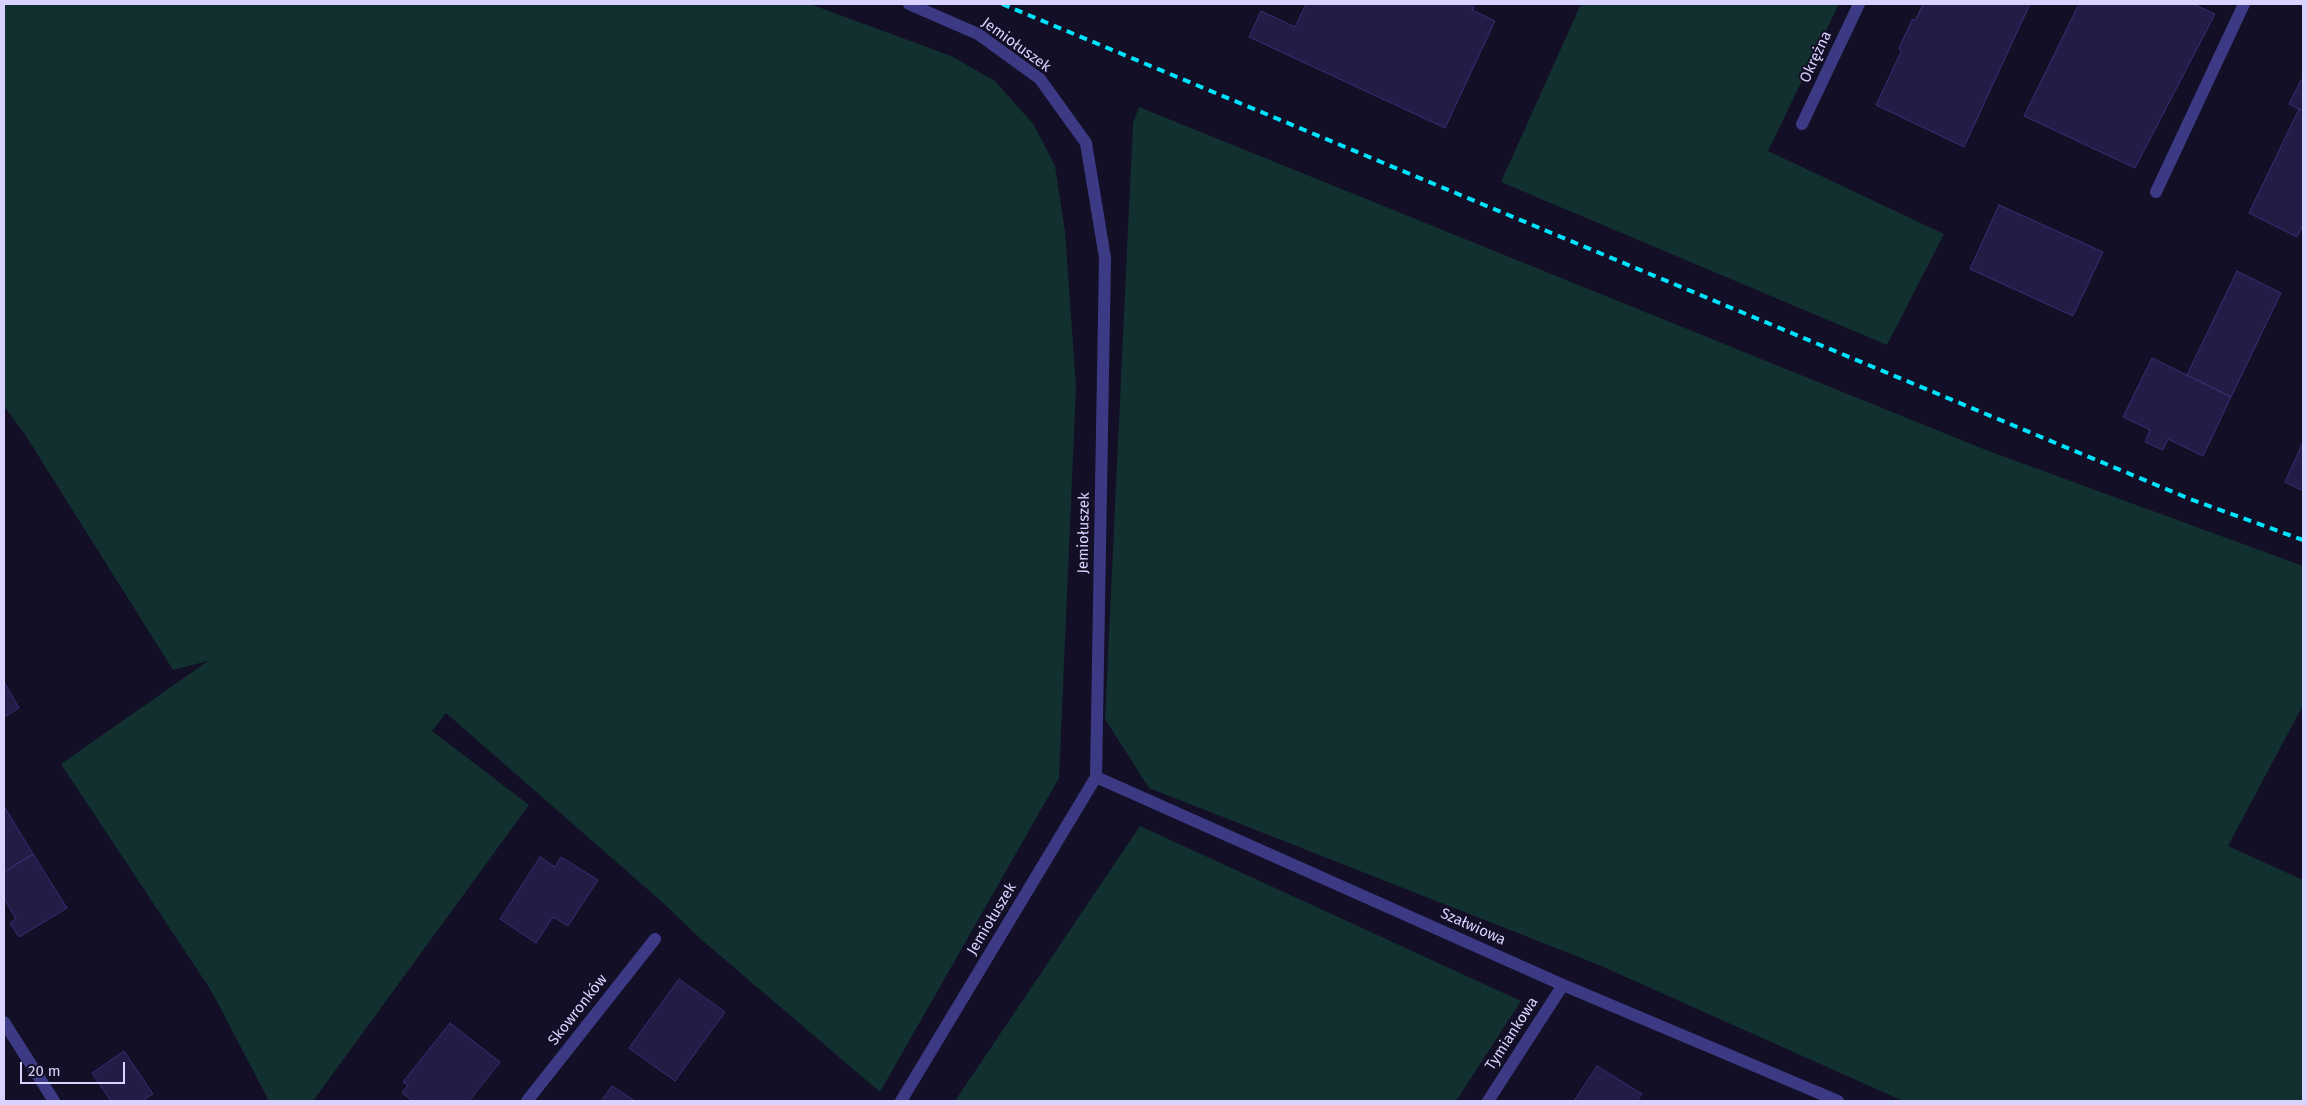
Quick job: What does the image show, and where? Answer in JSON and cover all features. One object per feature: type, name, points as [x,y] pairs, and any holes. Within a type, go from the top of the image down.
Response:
[{"type":"street","name":"Jemiołuszek","points":[[901,1101],[1096,777],[1105,258],[1086,143],[1040,79],[978,34],[909,4]]},
{"type":"street","name":"Okrężna","points":[[1802,124],[1859,4]]},
{"type":"street","points":[[2156,192],[2244,4]]},
{"type":"street","name":"Szałwiowa","points":[[1096,777],[1562,985],[1838,1101]]},
{"type":"street","name":"Skowronków","points":[[527,1101],[655,940]]},
{"type":"street","name":"Tymiankowa","points":[[1488,1101],[1562,985]]},
{"type":"street","points":[[4,1022],[54,1101]]},
{"type":"green space","points":[[4,4],[810,4],[951,56],[995,81],[1034,125],[1055,166],[1065,231],[1076,387],[1059,778],[880,1092],[703,941],[661,901],[446,713],[432,731],[529,805],[313,1101],[269,1101],[212,992],[61,764],[208,661],[173,670],[26,436],[4,406]]},
{"type":"green space","points":[[1581,4],[1839,4],[1768,151],[1944,234],[1887,345],[1501,182]]},
{"type":"green space","points":[[1139,107],[1986,450],[2303,566],[2303,705],[2228,846],[2303,880],[2303,1101],[1903,1101],[1599,965],[1149,788],[1105,719],[1133,123]]},
{"type":"green space","points":[[1140,826],[1521,1001],[1456,1101],[955,1101]]},
{"type":"building","points":[[1306,4],[1475,4],[1472,10],[1495,21],[1445,128],[1249,37],[1261,11],[1295,27]]},
{"type":"building","points":[[1923,4],[2030,4],[1964,147],[1876,105],[1901,52],[1899,48],[1912,20],[1916,19]]},
{"type":"building","points":[[2079,4],[2193,4],[2215,14],[2135,168],[2024,116]]},
{"type":"building","points":[[2303,79],[2303,111],[2289,104]]},
{"type":"building","points":[[2299,109],[2303,111],[2303,225],[2297,237],[2249,213]]},
{"type":"building","points":[[1999,205],[2103,252],[2073,316],[1970,269]]},
{"type":"building","points":[[2237,271],[2281,293],[2231,397],[2187,375]]},
{"type":"building","points":[[2152,358],[2231,397],[2203,456],[2168,439],[2163,450],[2145,442],[2150,430],[2123,417]]},
{"type":"building","points":[[2303,442],[2303,491],[2285,482]]},
{"type":"building","points":[[4,682],[19,708],[4,717]]},
{"type":"building","points":[[4,806],[33,854],[4,872]]},
{"type":"building","points":[[33,854],[67,908],[19,937],[10,923],[16,919],[4,898],[4,872]]},
{"type":"building","points":[[540,857],[555,867],[561,857],[598,880],[568,926],[553,917],[536,943],[500,919]]},
{"type":"building","points":[[679,979],[725,1012],[675,1081],[629,1048]]},
{"type":"building","points":[[450,1023],[500,1062],[469,1101],[413,1101],[402,1093],[408,1085],[403,1082]]},
{"type":"building","points":[[124,1051],[153,1094],[142,1101],[111,1101],[92,1073]]},
{"type":"building","points":[[1597,1066],[1642,1094],[1637,1101],[1574,1101]]},
{"type":"building","points":[[612,1086],[635,1101],[601,1101]]},
{"type":"railway","points":[[1002,4],[2190,499],[2303,540]]}]
